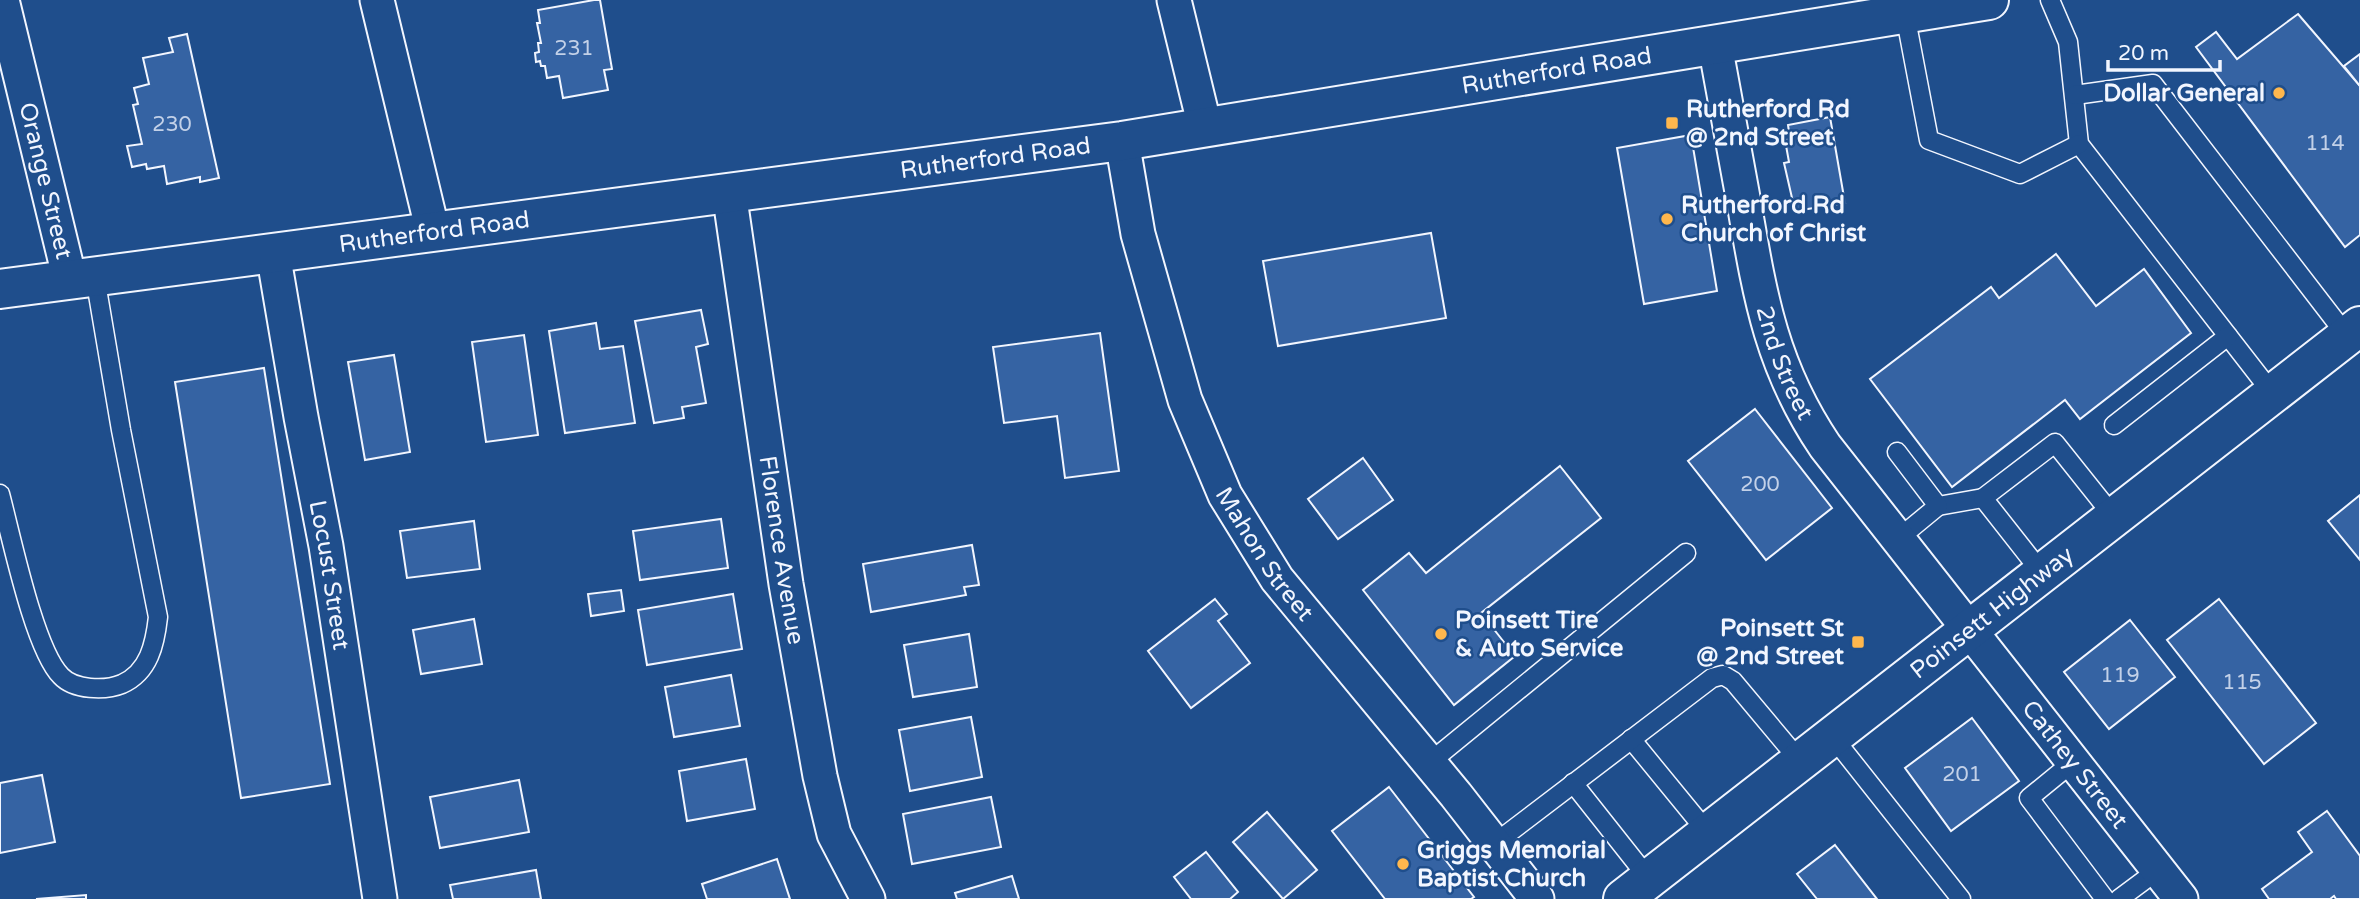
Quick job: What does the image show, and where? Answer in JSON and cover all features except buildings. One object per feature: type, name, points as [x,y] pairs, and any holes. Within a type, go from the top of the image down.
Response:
[{"type":"main road","name":"Rutherford Road","points":[[0,289],[1122,141],[1715,44],[1852,11],[1905,14],[1965,2]]},
{"type":"main road","name":"Poinsett Highway","points":[[1636,889],[2354,331]]},
{"type":"street","name":"Orange Street","points":[[2,0],[83,278]]},
{"type":"street","points":[[377,0],[433,232]]},
{"type":"street","points":[[1174,0],[1206,127]]},
{"type":"street","name":"2nd Street","points":[[1715,44],[1760,296],[1767,325],[1789,386],[1825,446],[1969,630]]},
{"type":"street","name":"Mahon Street","points":[[1122,141],[1138,234],[1185,400],[1225,495],[1277,579],[1537,899]]},
{"type":"street","name":"Florence Avenue","points":[[729,192],[786,584],[820,776],[834,834],[868,899]]},
{"type":"street","name":"Locust Street","points":[[273,253],[300,417],[326,546],[380,899]]},
{"type":"street","name":"Cathey Street","points":[[1969,630],[2181,899]]},
{"type":"lane","points":[[2050,0],[2067,42],[2079,144],[2273,394]]},
{"type":"lane","points":[[1905,14],[1928,140],[2020,174],[2079,144]]},
{"type":"lane","points":[[2075,95],[2153,84],[2354,331]]},
{"type":"lane","points":[[0,494],[31,608],[51,661],[61,677],[74,685],[92,688],[121,684],[136,675],[150,657],[156,638],[158,617],[121,430],[83,278]]},
{"type":"lane","points":[[2114,425],[2228,336]]},
{"type":"lane","points":[[1898,539],[1938,506],[1983,498],[2056,443],[2114,517]]},
{"type":"lane","points":[[1897,452],[1938,506]]},
{"type":"lane","points":[[1983,498],[2042,573]]},
{"type":"lane","points":[[1429,763],[1686,553]]},
{"type":"lane","points":[[1493,844],[1712,678],[1723,676],[1733,681],[1800,761]]},
{"type":"lane","points":[[1832,736],[1961,899]]},
{"type":"lane","points":[[1631,739],[1708,833]]},
{"type":"lane","points":[[2073,762],[2029,798],[2105,899]]},
{"type":"lane","points":[[1573,783],[1636,889]]},
{"type":"lane","points":[[2119,899],[2158,870]]},
{"type":"place","name":"Dollar General","points":[[2279,93]]},
{"type":"place","name":"Rutherford Rd @ 2nd Street","points":[[1672,123]]},
{"type":"place","name":"Rutherford Rd Church of Christ","points":[[1667,219]]},
{"type":"place","name":"Poinsett Tire & Auto Service","points":[[1441,634]]},
{"type":"place","name":"Poinsett St @ 2nd Street","points":[[1858,642]]},
{"type":"place","name":"Griggs Memorial Baptist Church","points":[[1403,864]]}]
